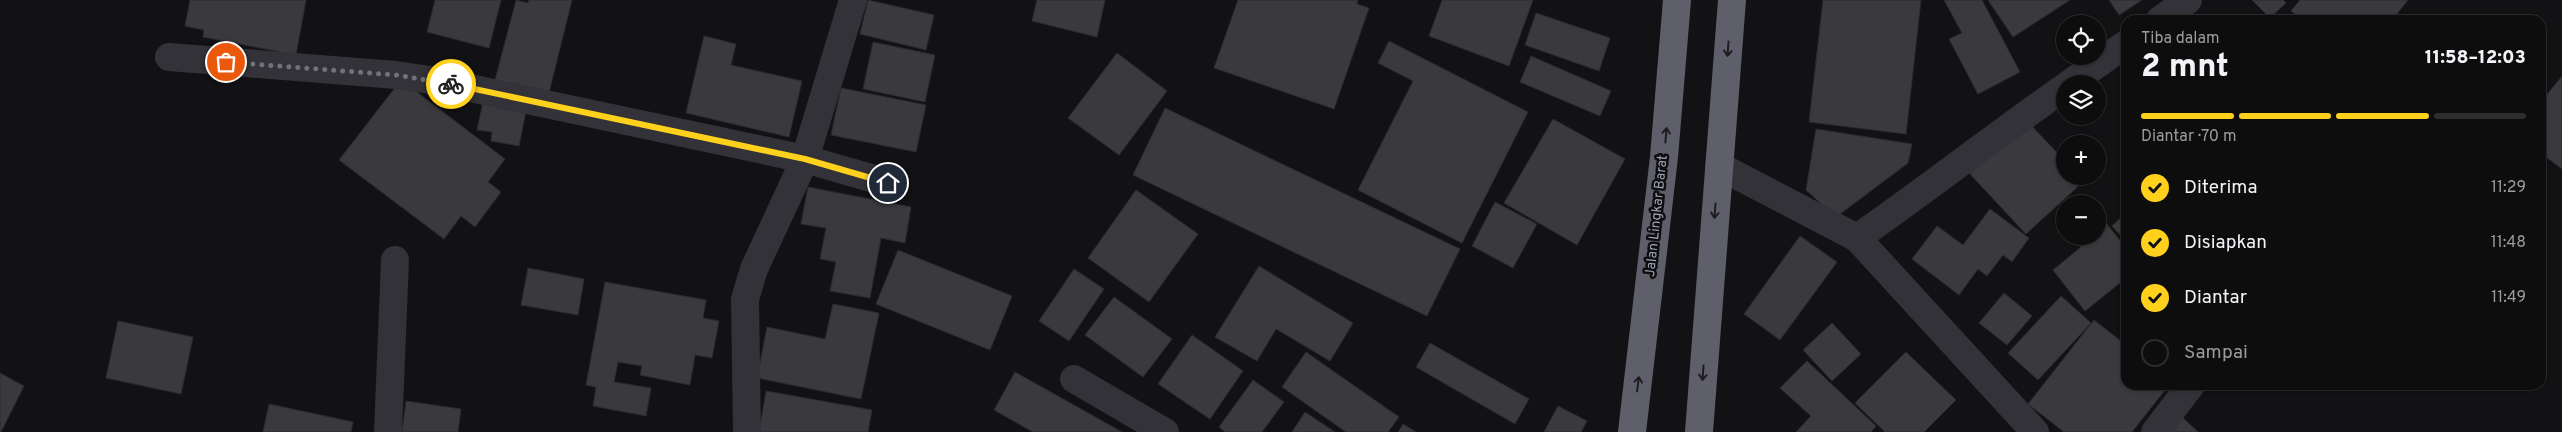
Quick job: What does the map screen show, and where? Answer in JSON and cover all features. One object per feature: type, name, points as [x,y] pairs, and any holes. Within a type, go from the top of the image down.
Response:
[{"type":"highway","name":"Jalan Lingkar Barat","points":[[1632,432],[1664,157],[1677,0]]},
{"type":"highway","points":[[1699,432],[1732,0]]},
{"type":"street","points":[[746,432],[745,299],[754,269],[805,159],[853,0]]},
{"type":"street","points":[[2167,15],[2188,0]]},
{"type":"street","points":[[2082,75],[2121,48]]},
{"type":"street","points":[[170,57],[404,76],[805,159],[888,183]]},
{"type":"street","points":[[1857,238],[1949,173],[2010,125],[2056,92]]},
{"type":"street","points":[[1719,166],[1857,238],[2035,432]]},
{"type":"street","points":[[388,432],[395,260]]},
{"type":"street","points":[[1074,379],[1165,432]]},
{"type":"street","points":[[2155,432],[2187,390]]},
{"type":"building","points":[[190,0],[306,0],[296,55],[203,37],[204,30],[185,26]]},
{"type":"building","points":[[435,0],[501,0],[489,48],[427,32]]},
{"type":"building","points":[[516,0],[528,3],[529,0],[572,0],[548,97],[494,84]]},
{"type":"building","points":[[868,0],[934,15],[926,50],[860,34]]},
{"type":"building","points":[[1037,0],[1105,0],[1097,37],[1032,21]]},
{"type":"building","points":[[1238,0],[1358,0],[1357,4],[1369,8],[1334,109],[1214,68]]},
{"type":"building","points":[[1442,0],[1533,0],[1509,66],[1429,36]]},
{"type":"building","points":[[1823,0],[1921,0],[1906,134],[1809,122]]},
{"type":"building","points":[[1944,0],[1982,0],[2020,72],[1978,94],[1949,39],[1962,33]]},
{"type":"building","points":[[1988,0],[2070,0],[2013,37]]},
{"type":"building","points":[[2109,0],[2142,0],[2119,15]]},
{"type":"building","points":[[2252,0],[2283,0],[2286,3],[2273,15],[2267,15]]},
{"type":"building","points":[[2300,0],[2408,0],[2396,15],[2296,15],[2291,11]]},
{"type":"building","points":[[1536,13],[1610,38],[1599,71],[1525,45]]},
{"type":"building","points":[[704,36],[736,44],[731,65],[802,81],[789,137],[686,113]]},
{"type":"building","points":[[1389,41],[1528,112],[1462,243],[1358,190],[1413,81],[1378,63]]},
{"type":"building","points":[[873,42],[935,55],[925,102],[863,89]]},
{"type":"building","points":[[1117,53],[1167,91],[1119,155],[1068,118]]},
{"type":"building","points":[[1531,56],[1611,91],[1600,116],[1520,82]]},
{"type":"building","points":[[2562,76],[2562,169],[2546,157],[2546,96]]},
{"type":"building","points":[[401,80],[505,159],[488,182],[501,192],[475,227],[461,216],[444,239],[339,160]]},
{"type":"building","points":[[841,88],[926,105],[916,152],[831,135]]},
{"type":"building","points":[[483,102],[526,111],[519,146],[491,141],[492,132],[477,130]]},
{"type":"building","points":[[1165,108],[1460,249],[1427,316],[1133,175]]},
{"type":"building","points":[[1553,119],[1625,159],[1577,245],[1504,203]]},
{"type":"building","points":[[2027,121],[2056,152],[2056,185],[2080,185],[2069,195],[2056,195],[2056,207],[2026,234],[1970,174]]},
{"type":"building","points":[[1816,129],[1912,144],[1908,163],[1836,217],[1806,190]]},
{"type":"building","points":[[808,187],[911,207],[905,243],[881,238],[870,298],[830,291],[836,262],[820,259],[826,228],[801,224]]},
{"type":"building","points":[[1136,190],[1198,234],[1149,302],[1088,258]]},
{"type":"building","points":[[1495,202],[1537,224],[1513,268],[1472,246]]},
{"type":"building","points":[[1990,209],[2029,238],[2012,262],[2003,255],[1987,276],[1978,269],[1959,295],[1912,259],[1937,226],[1963,245]]},
{"type":"building","points":[[2121,218],[2121,236],[2112,226]]},
{"type":"building","points":[[2106,223],[2121,242],[2121,282],[2085,311],[2053,270],[2081,247],[2079,245],[2106,245]]},
{"type":"building","points":[[1800,236],[1837,262],[1780,340],[1744,314]]},
{"type":"building","points":[[898,250],[1012,296],[990,350],[876,304]]},
{"type":"building","points":[[1259,266],[1353,323],[1330,361],[1276,329],[1257,361],[1215,337]]},
{"type":"building","points":[[528,268],[584,279],[578,315],[521,305]]},
{"type":"building","points":[[1074,269],[1104,289],[1069,341],[1039,321]]},
{"type":"building","points":[[605,282],[706,300],[703,318],[719,321],[712,358],[695,355],[690,385],[640,375],[642,366],[618,362],[614,382],[651,388],[646,416],[593,406],[596,387],[586,385]]},
{"type":"building","points":[[2004,293],[2032,316],[2007,345],[1979,323]]},
{"type":"building","points":[[2061,296],[2091,323],[2038,380],[2008,353]]},
{"type":"building","points":[[1114,297],[1172,339],[1143,377],[1085,335]]},
{"type":"building","points":[[833,304],[879,313],[861,399],[757,378],[767,327],[825,339]]},
{"type":"building","points":[[2094,320],[2121,341],[2121,390],[2165,390],[2132,432],[2064,432],[2028,404]]},
{"type":"building","points":[[118,321],[193,337],[181,394],[106,378]]},
{"type":"building","points":[[1832,323],[1861,354],[1832,381],[1803,350]]},
{"type":"building","points":[[1192,335],[1243,371],[1210,419],[1158,384]]},
{"type":"building","points":[[1430,343],[1529,399],[1515,424],[1416,367]]},
{"type":"building","points":[[1306,352],[1399,417],[1388,432],[1346,432],[1282,387]]},
{"type":"building","points":[[1906,352],[1956,400],[1924,432],[1885,432],[1855,403]]},
{"type":"building","points":[[1807,361],[1876,426],[1871,432],[1796,432],[1811,416],[1780,388]]},
{"type":"building","points":[[1015,372],[1122,432],[1033,432],[994,410]]},
{"type":"building","points":[[0,373],[24,386],[1,432],[0,432]]},
{"type":"building","points":[[1253,380],[1284,402],[1262,432],[1225,432],[1219,427]]},
{"type":"building","points":[[766,391],[872,410],[868,432],[759,432]]},
{"type":"building","points":[[406,401],[461,409],[458,432],[402,432]]},
{"type":"building","points":[[269,404],[353,422],[351,432],[263,432]]},
{"type":"building","points":[[1558,406],[1587,421],[1581,432],[1544,432]]},
{"type":"building","points":[[1305,412],[1335,432],[1292,432]]},
{"type":"building","points":[[2181,416],[2198,432],[2167,432]]},
{"type":"building","points":[[1403,424],[1416,432],[1398,432]]},
{"type":"way so far","points":[[226,62],[396,75],[451,84]]},
{"type":"route","points":[[451,84],[805,159],[888,183]]}]
